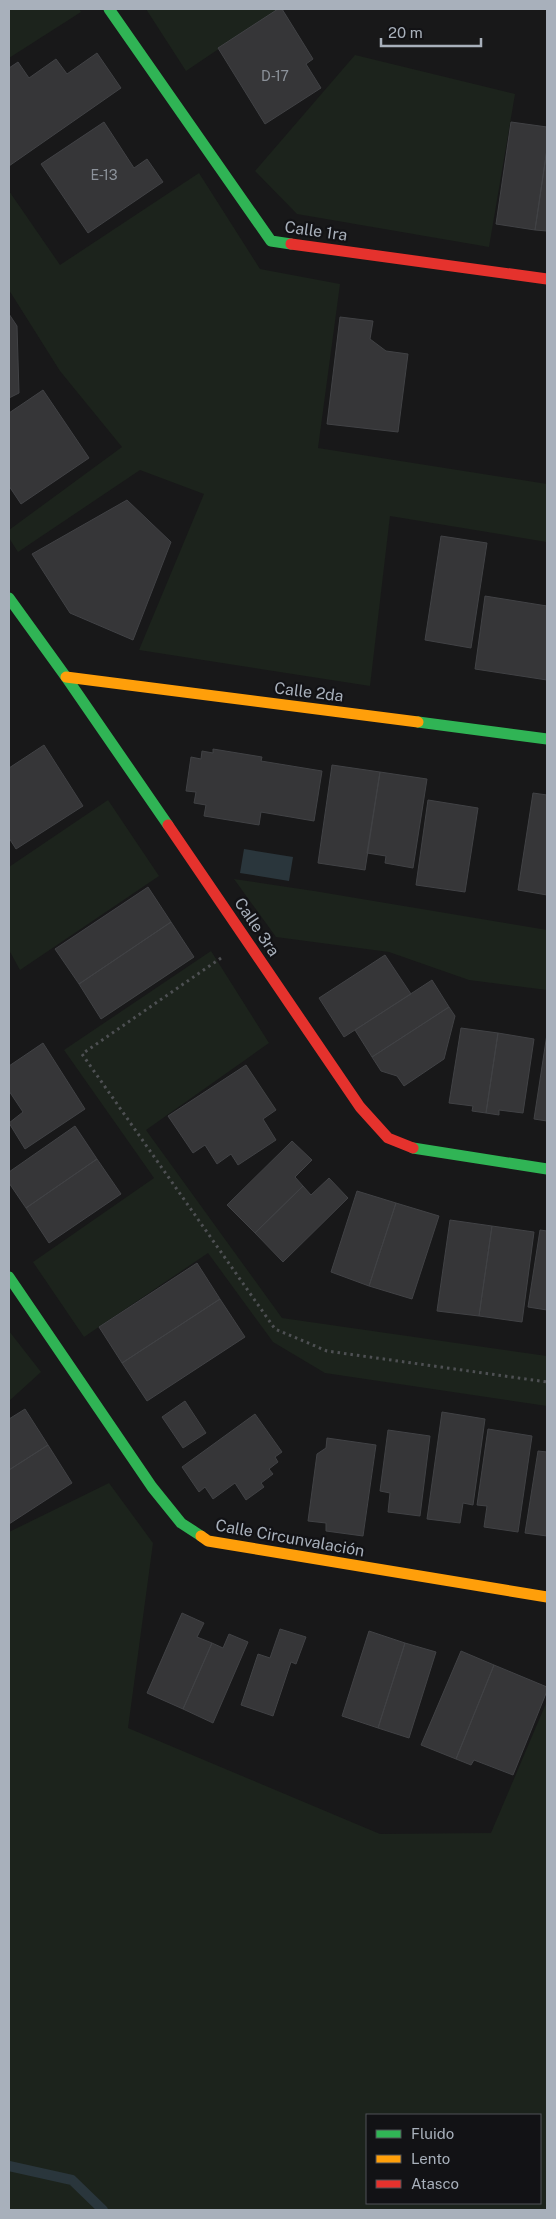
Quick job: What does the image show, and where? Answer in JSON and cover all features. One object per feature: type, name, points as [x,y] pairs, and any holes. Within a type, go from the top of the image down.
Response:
[{"type":"street","name":"Calle 1ra","points":[[109,9],[271,241],[547,279]]},
{"type":"street","name":"Calle 3ra","points":[[9,598],[66,677],[360,1106],[388,1138],[420,1150],[547,1169]]},
{"type":"street","name":"Calle 2da","points":[[66,677],[547,739]]},
{"type":"street","name":"Calle Circunvalación","points":[[9,1277],[152,1487],[181,1523],[208,1541],[547,1597]]},
{"type":"path","points":[[222,957],[82,1054],[275,1329],[327,1351],[547,1382]]},
{"type":"shaded area","points":[[9,9],[79,9],[81,12],[9,58]]},
{"type":"shaded area","points":[[146,9],[278,9],[186,71]]},
{"type":"shaded area","points":[[355,55],[515,94],[489,247],[297,214],[255,171]]},
{"type":"shaded area","points":[[199,173],[260,269],[340,284],[318,448],[547,484],[547,542],[390,516],[370,686],[139,650],[204,494],[140,470],[18,552],[9,538],[9,530],[122,447],[60,371],[9,290],[9,191],[60,265]]},
{"type":"shaded area","points":[[108,800],[159,876],[20,970],[9,950],[9,867]]},
{"type":"shaded area","points":[[244,849],[293,857],[289,881],[240,873]]},
{"type":"shaded area","points":[[234,879],[547,930],[547,990],[469,980],[389,952],[276,937]]},
{"type":"shaded area","points":[[211,951],[269,1043],[146,1130],[282,1318],[547,1356],[547,1406],[325,1373],[273,1342],[208,1253],[84,1337],[33,1262],[154,1178],[64,1050]]},
{"type":"shaded area","points":[[9,1331],[41,1372],[9,1401]]},
{"type":"shaded area","points":[[109,1483],[153,1543],[128,1728],[380,1834],[491,1833],[547,1701],[547,2210],[9,2210],[9,1532]]},
{"type":"building","points":[[278,9],[282,9],[313,59],[306,64],[321,88],[265,124],[218,48]]},
{"type":"building","points":[[97,53],[121,88],[9,166],[9,68],[18,62],[29,78],[56,59],[67,74]]},
{"type":"building","points":[[104,122],[134,168],[147,159],[163,182],[88,233],[41,164]]},
{"type":"building","points":[[511,122],[547,127],[547,149],[535,230],[496,224]]},
{"type":"building","points":[[547,149],[547,231],[535,230]]},
{"type":"building","points":[[9,314],[17,326],[19,393],[9,398]]},
{"type":"building","points":[[340,317],[373,321],[370,339],[386,351],[408,354],[398,432],[327,424]]},
{"type":"building","points":[[43,390],[89,458],[21,504],[9,486],[9,413]]},
{"type":"building","points":[[127,500],[171,542],[133,640],[70,613],[32,554]]},
{"type":"building","points":[[441,536],[487,543],[471,648],[425,640]]},
{"type":"building","points":[[485,596],[547,606],[547,680],[475,669]]},
{"type":"building","points":[[44,745],[83,806],[16,849],[9,838],[9,768]]},
{"type":"building","points":[[213,749],[262,757],[261,761],[322,771],[314,821],[261,812],[259,825],[204,816],[206,805],[194,803],[196,792],[186,791],[191,757],[201,759],[202,751],[213,753]]},
{"type":"building","points":[[332,765],[380,772],[365,870],[318,863]]},
{"type":"building","points":[[380,772],[427,779],[413,868],[385,863],[386,856],[367,853]]},
{"type":"building","points":[[533,793],[547,795],[547,895],[518,890]]},
{"type":"building","points":[[428,800],[478,808],[465,892],[416,885]]},
{"type":"building","points":[[148,887],[171,922],[79,984],[55,949]]},
{"type":"building","points":[[171,922],[194,957],[101,1019],[79,984]]},
{"type":"building","points":[[385,955],[411,994],[344,1037],[319,998]]},
{"type":"building","points":[[432,980],[449,1007],[372,1057],[355,1030]]},
{"type":"building","points":[[449,1007],[455,1016],[444,1059],[404,1086],[397,1076],[381,1071],[372,1057]]},
{"type":"building","points":[[461,1028],[498,1033],[486,1113],[472,1111],[473,1106],[449,1103]]},
{"type":"building","points":[[498,1033],[534,1039],[523,1113],[499,1110],[499,1115],[486,1113]]},
{"type":"building","points":[[547,1034],[547,1121],[534,1119]]},
{"type":"building","points":[[43,1043],[85,1109],[25,1149],[9,1123],[23,1112],[9,1091],[9,1066]]},
{"type":"building","points":[[246,1065],[276,1110],[263,1119],[276,1140],[238,1165],[231,1154],[217,1164],[205,1145],[193,1153],[168,1116]]},
{"type":"building","points":[[75,1126],[97,1159],[26,1208],[9,1183],[9,1172]]},
{"type":"building","points":[[292,1141],[312,1160],[295,1177],[303,1186],[255,1233],[227,1205]]},
{"type":"building","points":[[97,1159],[121,1194],[49,1243],[26,1208]]},
{"type":"building","points":[[329,1178],[348,1198],[283,1262],[255,1233],[303,1186],[311,1195]]},
{"type":"building","points":[[357,1191],[396,1203],[369,1286],[331,1272]]},
{"type":"building","points":[[396,1203],[439,1216],[412,1299],[369,1286]]},
{"type":"building","points":[[450,1220],[492,1226],[479,1316],[437,1311]]},
{"type":"building","points":[[492,1226],[534,1232],[522,1322],[479,1316]]},
{"type":"building","points":[[540,1230],[547,1231],[547,1310],[528,1307]]},
{"type":"building","points":[[197,1263],[220,1299],[122,1363],[99,1327]]},
{"type":"building","points":[[220,1299],[245,1337],[147,1401],[122,1363]]},
{"type":"building","points":[[185,1401],[206,1433],[183,1448],[162,1417]]},
{"type":"building","points":[[25,1409],[48,1445],[9,1470],[9,1419]]},
{"type":"building","points":[[442,1412],[485,1419],[473,1505],[463,1503],[460,1523],[427,1519]]},
{"type":"building","points":[[255,1414],[282,1452],[275,1457],[278,1462],[269,1469],[273,1474],[261,1483],[264,1487],[246,1500],[235,1483],[213,1499],[205,1487],[199,1492],[182,1467]]},
{"type":"building","points":[[488,1429],[532,1436],[518,1532],[484,1527],[487,1506],[477,1505]]},
{"type":"building","points":[[388,1430],[430,1436],[420,1516],[388,1512],[390,1493],[380,1491]]},
{"type":"building","points":[[327,1438],[376,1445],[363,1536],[326,1531],[326,1523],[308,1521],[317,1454],[326,1448]]},
{"type":"building","points":[[48,1445],[72,1483],[9,1524],[9,1470]]},
{"type":"building","points":[[538,1451],[547,1452],[547,1536],[525,1533]]},
{"type":"building","points":[[182,1613],[204,1623],[197,1637],[212,1643],[183,1709],[147,1693]]},
{"type":"building","points":[[280,1629],[306,1637],[296,1664],[291,1662],[273,1716],[241,1705],[258,1654],[270,1658]]},
{"type":"building","points":[[369,1631],[405,1643],[378,1728],[342,1716]]},
{"type":"building","points":[[229,1634],[248,1642],[213,1723],[183,1709],[212,1643],[223,1648]]},
{"type":"building","points":[[405,1643],[436,1652],[409,1738],[378,1728]]},
{"type":"building","points":[[461,1651],[494,1665],[456,1759],[421,1745]]},
{"type":"building","points":[[494,1665],[547,1687],[513,1775],[474,1760],[471,1765],[456,1759]]},
{"type":"waterway","points":[[9,2166],[72,2180],[103,2210]]},
{"type":"traffic: fast","points":[[109,9],[271,241],[291,244]]},
{"type":"traffic: fast","points":[[9,598],[168,825]]},
{"type":"traffic: fast","points":[[418,722],[547,739]]},
{"type":"traffic: fast","points":[[413,1148],[547,1169]]},
{"type":"traffic: fast","points":[[9,1277],[152,1487],[181,1523],[201,1536]]},
{"type":"traffic: slow","points":[[66,677],[418,722]]},
{"type":"traffic: slow","points":[[201,1536],[208,1541],[547,1597]]},
{"type":"traffic: jam","points":[[291,244],[547,279]]},
{"type":"traffic: jam","points":[[168,825],[360,1107],[388,1138],[413,1148]]}]
